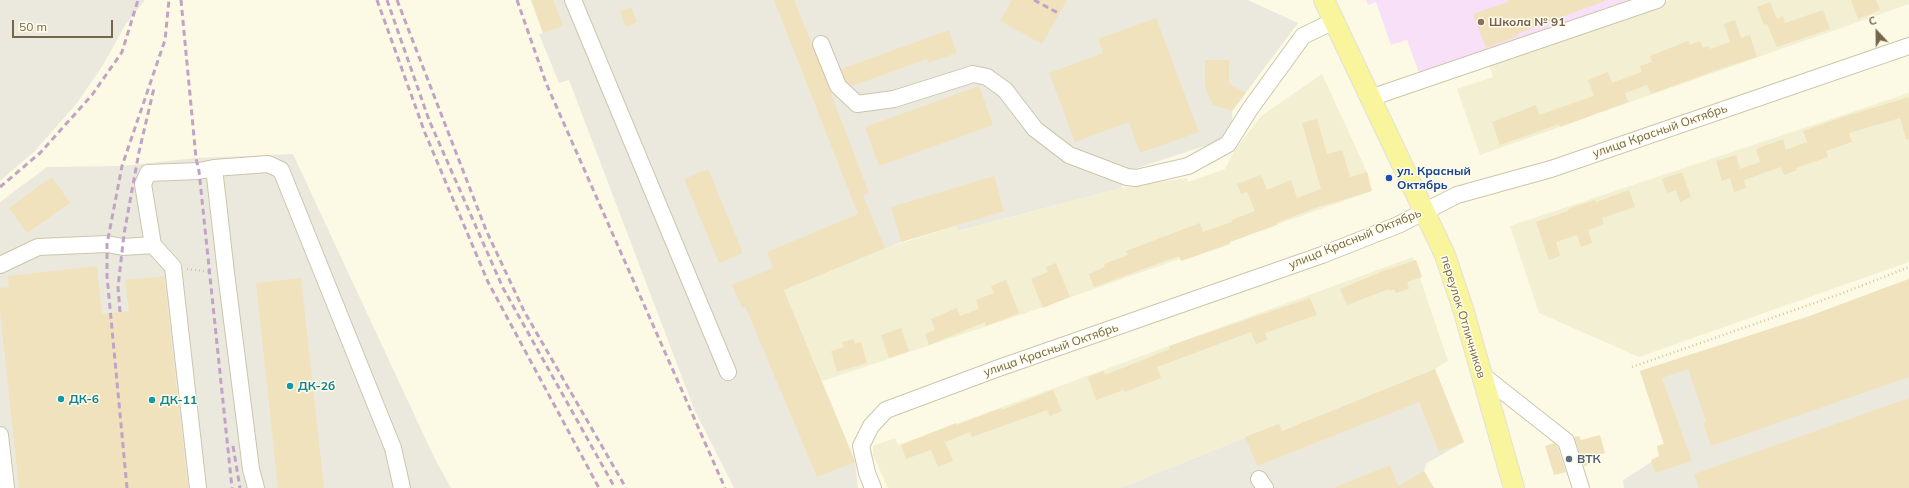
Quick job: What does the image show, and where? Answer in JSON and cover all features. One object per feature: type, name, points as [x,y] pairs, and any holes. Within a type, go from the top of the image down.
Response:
[{"type":"main road","name":"переулок Отличников","points":[[1324,0],[1425,212],[1449,266],[1464,312],[1514,488]]},
{"type":"street","points":[[573,0],[728,372]]},
{"type":"street","points":[[1370,98],[1651,1]]},
{"type":"street","points":[[821,44],[838,86],[857,104],[894,99],[973,74],[987,77],[1005,90],[1035,129],[1069,155],[1127,177],[1136,178],[1188,166],[1228,144],[1250,109],[1303,36],[1334,21]]},
{"type":"street","name":"улица Красный Октябрь","points":[[873,488],[867,473],[861,446],[871,426],[886,410],[1004,366],[1322,255],[1398,225],[1457,195],[1551,169],[1909,46]]},
{"type":"street","points":[[198,488],[173,267],[153,245],[143,184],[148,173],[199,171],[214,168],[268,164],[281,170],[393,448],[402,488]]},
{"type":"street","points":[[214,168],[251,469],[256,488]]},
{"type":"street","points":[[0,265],[38,247],[107,244],[122,247],[153,245]]},
{"type":"street","points":[[1482,374],[1566,441],[1581,488]]},
{"type":"street","points":[[0,435],[6,488]]},
{"type":"path","points":[[173,267],[226,273]]},
{"type":"path","points":[[1632,367],[1843,293],[1909,267]]},
{"type":"shaded area","points":[[0,0],[145,0],[126,24],[103,65],[77,103],[35,151],[0,181]]},
{"type":"shaded area","points":[[531,0],[1248,0],[1298,23],[1232,111],[1233,129],[1220,141],[1131,170],[1121,188],[958,231],[957,226],[901,242],[784,290],[855,461],[858,488],[734,488],[694,409],[569,80],[559,83],[539,34],[543,33]]},
{"type":"shaded area","name":"Школа № 91","points":[[1366,0],[1642,0],[1421,78],[1407,40],[1391,45],[1376,2],[1368,5]]},
{"type":"shaded area","points":[[1670,0],[1909,0],[1909,4],[1480,155],[1457,89],[1493,77],[1489,65]]},
{"type":"shaded area","points":[[1322,74],[1367,172],[1372,191],[1023,314],[822,381],[784,290],[885,248],[957,226],[959,231],[1121,188],[1187,178],[1188,182],[1225,169],[1234,151],[1261,116]]},
{"type":"shaded area","points":[[1909,93],[1909,262],[1639,357],[1539,313],[1510,226]]},
{"type":"shaded area","points":[[293,154],[434,457],[451,488],[0,488],[0,202],[47,167],[122,166],[196,158]]},
{"type":"shaded area","points":[[1413,257],[1448,361],[1435,369],[1282,431],[1279,424],[1120,488],[888,488],[873,455],[873,446],[895,438],[898,445]]},
{"type":"shaded area","points":[[1909,279],[1909,488],[1624,488],[1623,480],[1659,457],[1657,446],[1664,444],[1640,371],[1807,317]]},
{"type":"shaded area","points":[[1435,369],[1464,442],[1427,463],[1423,473],[1429,488],[1120,488],[1279,424],[1282,431]]},
{"type":"building","points":[[531,0],[553,0],[563,26],[543,33]]},
{"type":"building","points":[[774,0],[794,0],[832,93],[831,94],[869,193],[863,195],[885,248],[784,290],[855,462],[817,477],[745,306],[742,308],[732,285],[773,268],[767,252],[858,214]]},
{"type":"building","points":[[1012,0],[1067,0],[1042,44],[1000,21]]},
{"type":"building","points":[[1508,0],[1605,1],[1517,34],[1518,36],[1486,48],[1473,14],[1508,2]]},
{"type":"building","points":[[1851,0],[1876,0],[1880,10],[1858,19]]},
{"type":"building","points":[[1770,2],[1777,19],[1783,16],[1785,23],[1823,10],[1830,29],[1777,47],[1767,24],[1764,25],[1757,7]]},
{"type":"building","points":[[631,7],[637,22],[626,27],[620,11]]},
{"type":"building","points":[[1156,18],[1199,132],[1140,153],[1129,122],[1075,142],[1049,73],[1103,53],[1098,39]]},
{"type":"building","points":[[1735,20],[1741,38],[1750,35],[1757,57],[1651,94],[1647,85],[1625,93],[1628,102],[1560,127],[1559,124],[1500,145],[1492,122],[1536,105],[1539,115],[1594,96],[1588,80],[1608,72],[1612,83],[1642,72],[1640,66],[1652,62],[1650,56],[1688,41],[1690,45],[1700,41],[1703,48],[1709,46],[1710,49],[1730,42],[1724,24]]},
{"type":"building","points":[[949,30],[957,53],[928,63],[927,59],[852,86],[846,81],[841,69]]},
{"type":"building","points":[[1205,60],[1229,60],[1229,84],[1246,93],[1232,111],[1213,105],[1205,87]]},
{"type":"building","points":[[979,86],[993,125],[879,166],[865,127]]},
{"type":"building","points":[[1909,97],[1909,139],[1906,139],[1900,118],[1849,133],[1852,142],[1826,151],[1828,157],[1796,168],[1797,170],[1784,175],[1781,167],[1744,180],[1746,188],[1734,192],[1730,178],[1722,181],[1716,161],[1736,155],[1740,169],[1760,162],[1756,149],[1783,139],[1786,150],[1807,142],[1803,131]]},
{"type":"building","points":[[1317,119],[1327,154],[1342,150],[1350,177],[1367,172],[1372,191],[1318,207],[1276,223],[1277,225],[1230,242],[1230,244],[1181,261],[1179,256],[1094,287],[1089,274],[1105,267],[1104,264],[1128,255],[1126,251],[1200,223],[1203,232],[1232,222],[1232,220],[1255,211],[1247,192],[1241,194],[1237,184],[1261,175],[1267,190],[1291,180],[1297,198],[1321,189],[1302,123]]},
{"type":"building","points":[[708,169],[743,253],[719,263],[684,179]]},
{"type":"building","points":[[1682,172],[1691,197],[1680,202],[1676,190],[1667,193],[1662,179]]},
{"type":"building","points":[[994,176],[1004,211],[901,242],[891,207]]},
{"type":"building","points":[[52,177],[70,203],[27,233],[9,208]]},
{"type":"building","points":[[1629,190],[1635,207],[1602,218],[1604,224],[1588,230],[1592,243],[1581,247],[1577,235],[1556,242],[1560,256],[1549,260],[1536,222],[1568,211],[1568,209],[1595,200],[1596,202]]},
{"type":"building","points":[[1416,260],[1422,277],[1407,282],[1409,289],[1396,293],[1394,289],[1389,291],[1389,289],[1347,305],[1340,289],[1383,271]]},
{"type":"building","points":[[1056,263],[1070,297],[1043,308],[1031,279],[1048,272],[1046,267]]},
{"type":"building","name":"ДК-6","points":[[97,266],[102,314],[129,311],[125,280],[164,276],[188,488],[19,488],[0,311],[0,288],[9,287],[8,276]]},
{"type":"building","name":"ДК-2б","points":[[301,278],[324,488],[278,488],[256,283]]},
{"type":"building","points":[[1909,279],[1909,377],[1711,446],[1703,423],[1706,422],[1688,369],[1662,378],[1692,461],[1655,473],[1651,460],[1659,456],[1657,446],[1664,444],[1640,371],[1807,317]]},
{"type":"building","points":[[1006,280],[1019,313],[986,326],[985,322],[929,345],[925,334],[935,330],[931,319],[957,308],[960,316],[979,309],[976,300],[994,293],[991,286]]},
{"type":"building","points":[[1310,298],[1317,315],[1265,333],[1267,340],[1256,344],[1251,332],[1157,367],[1161,378],[1125,392],[1124,390],[1096,400],[1088,377],[1104,371],[1105,375],[1170,349],[1169,346]]},
{"type":"building","points":[[901,328],[909,351],[889,358],[881,335]]},
{"type":"building","points":[[854,339],[855,344],[861,342],[867,363],[837,372],[831,351],[844,347],[842,342]]},
{"type":"building","points":[[1435,369],[1464,442],[1439,452],[1419,402],[1257,466],[1245,437],[1279,424],[1282,431]]},
{"type":"building","points":[[1053,390],[1062,411],[1050,416],[1047,410],[972,437],[970,432],[945,442],[953,461],[938,467],[931,450],[906,459],[901,445],[956,423],[957,425],[1001,408],[1002,410]]},
{"type":"building","points":[[1909,398],[1909,488],[1699,488],[1694,474]]},
{"type":"building","points":[[1600,435],[1605,453],[1586,459],[1588,465],[1584,466],[1574,437],[1579,436],[1581,440]]},
{"type":"building","points":[[1554,443],[1558,447],[1566,472],[1554,475],[1545,446]]},
{"type":"building","points":[[1390,465],[1398,486],[1424,471],[1434,488],[1333,488]]},
{"type":"railway","points":[[0,187],[40,153],[92,95],[122,52],[138,0]]},
{"type":"railway","points":[[127,488],[107,276],[107,244],[122,166],[165,40],[169,0]]},
{"type":"railway","points":[[181,0],[196,158],[199,171],[232,488]]},
{"type":"railway","points":[[377,0],[425,133],[488,282],[599,488]]},
{"type":"railway","points":[[387,0],[429,120],[503,288],[615,488]]},
{"type":"railway","points":[[397,0],[486,230],[524,311],[626,488]]},
{"type":"railway","points":[[517,0],[546,83],[725,488]]},
{"type":"railway","points":[[1034,0],[1058,13]]},
{"type":"railway","points":[[120,312],[118,287],[124,234],[139,152],[154,88]]},
{"type":"railway","points":[[233,446],[240,488]]},
{"type":"place","name":"Школа № 91","points":[[1481,22]]},
{"type":"place","name":"ул. Красный Октябрь","points":[[1389,178]]},
{"type":"place","name":"ДК-2б","points":[[290,386]]},
{"type":"place","name":"ДК-6","points":[[61,399]]},
{"type":"place","name":"ДК-11","points":[[152,400]]},
{"type":"place","name":"ВТК","points":[[1569,459]]}]
